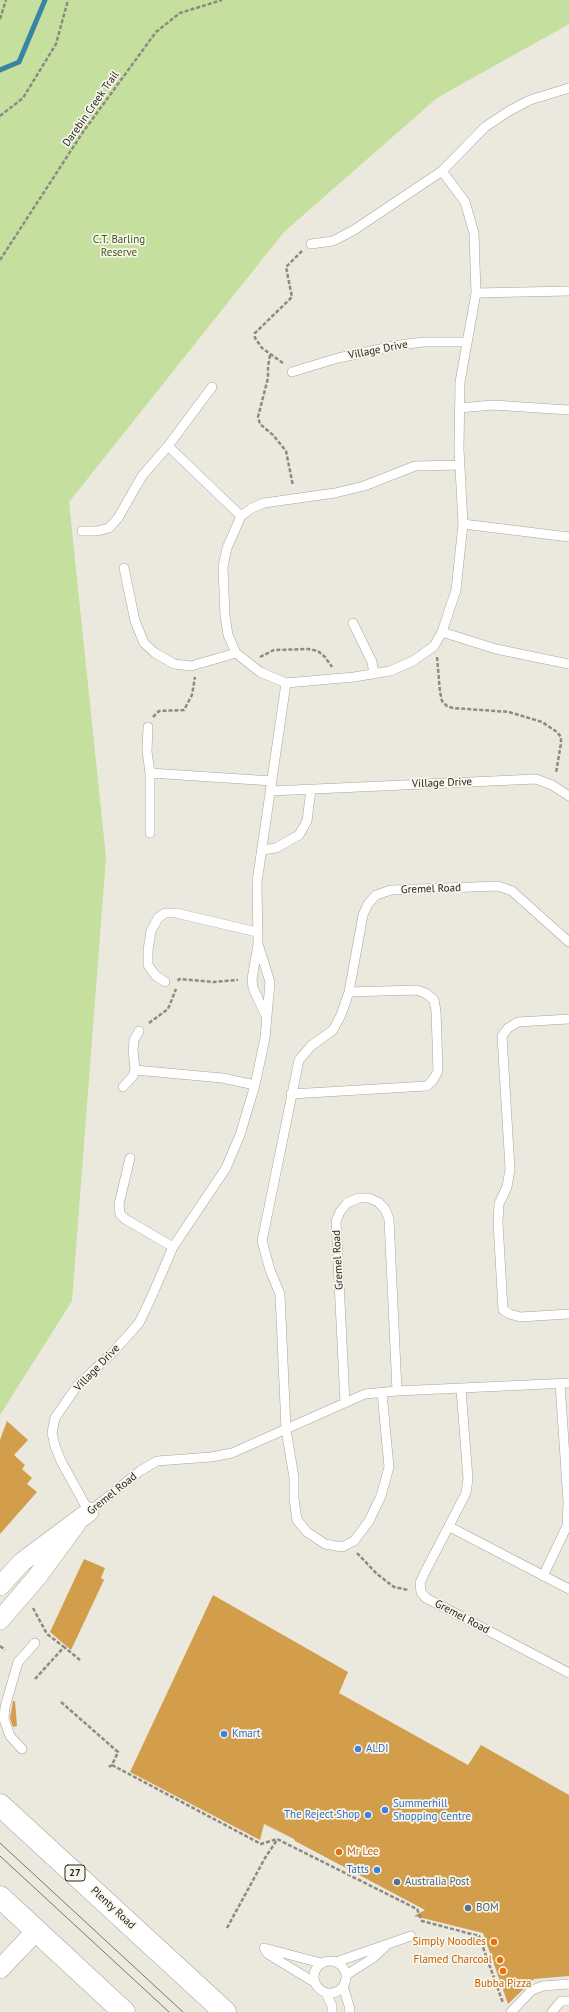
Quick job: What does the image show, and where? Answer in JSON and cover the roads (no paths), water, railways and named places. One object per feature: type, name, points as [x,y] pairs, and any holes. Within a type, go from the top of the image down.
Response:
[{"type":"highway","name":"Plenty Road","points":[[0,1805],[225,2012]]},
{"type":"highway","points":[[0,1897],[124,2012]]},
{"type":"street","name":"Gremel Road","points":[[0,1586],[22,1562],[82,1518]]},
{"type":"street","name":"Gremel Road","points":[[0,1620],[37,1577],[82,1518]]},
{"type":"street","points":[[0,1969],[36,1931]]},
{"type":"lane","points":[[310,244],[332,241],[354,230],[442,171],[485,127],[509,111],[530,100],[569,88]]},
{"type":"lane","points":[[442,171],[465,202],[474,233],[476,293],[460,382],[459,465],[463,524],[456,590],[442,632],[431,648],[413,661],[390,671],[339,678],[286,682],[260,672],[236,653],[228,635],[225,616],[223,567],[227,548],[241,516],[252,508],[264,503],[335,494],[364,486],[414,466],[459,465]]},
{"type":"lane","points":[[476,293],[569,291]]},
{"type":"lane","name":"Village Drive","points":[[294,371],[370,350],[400,344],[424,342],[467,342]]},
{"type":"lane","points":[[82,531],[97,531],[109,528],[118,518],[142,476],[168,446],[212,387]]},
{"type":"lane","points":[[459,408],[494,405],[569,410]]},
{"type":"lane","points":[[168,446],[241,516]]},
{"type":"lane","points":[[463,524],[569,537]]},
{"type":"lane","points":[[124,568],[135,621],[144,643],[155,653],[174,664],[191,666],[236,653]]},
{"type":"lane","points":[[353,623],[372,662],[374,674]]},
{"type":"lane","points":[[442,632],[496,649],[569,664]]},
{"type":"lane","name":"Village Drive","points":[[82,1518],[55,1446],[52,1432],[55,1418],[77,1386],[114,1351],[139,1322],[151,1298],[166,1260],[226,1168],[240,1135],[255,1085],[265,1038],[270,982],[258,944],[257,882],[286,682]]},
{"type":"lane","points":[[148,727],[147,751],[150,772],[150,833]]},
{"type":"lane","points":[[150,772],[272,781]]},
{"type":"lane","name":"Village Drive","points":[[271,791],[536,779],[552,785],[569,796]]},
{"type":"lane","points":[[262,850],[276,848],[299,835],[307,821],[311,789]]},
{"type":"lane","name":"Gremel Road","points":[[382,1393],[389,1467],[381,1496],[369,1521],[354,1541],[342,1547],[325,1544],[307,1532],[297,1520],[294,1499],[294,1478],[286,1429],[280,1294],[270,1270],[262,1241],[299,1060],[311,1046],[333,1030],[342,1015],[349,992],[364,915],[368,904],[376,895],[391,890],[498,886],[512,891],[569,942]]},
{"type":"lane","points":[[165,982],[155,975],[148,965],[148,950],[151,931],[158,918],[165,913],[176,913],[257,932]]},
{"type":"lane","name":"Village Drive","points":[[258,944],[252,979],[253,988],[266,1018]]},
{"type":"lane","points":[[291,1094],[427,1086],[433,1080],[438,1071],[436,1011],[434,1000],[427,994],[417,990],[349,992]]},
{"type":"lane","points":[[569,1019],[518,1022],[508,1028],[502,1036],[510,1169],[507,1187],[499,1204],[498,1222],[503,1310],[520,1317],[569,1314]]},
{"type":"lane","points":[[123,1087],[133,1076],[136,1070],[133,1050],[134,1040],[139,1031]]},
{"type":"lane","points":[[136,1070],[222,1078],[255,1085]]},
{"type":"lane","points":[[130,1158],[119,1204],[120,1214],[125,1219],[173,1248]]},
{"type":"lane","name":"Gremel Road","points":[[345,1403],[336,1221],[340,1212],[347,1203],[359,1198],[369,1198],[378,1202],[386,1209],[389,1219],[397,1391]]},
{"type":"lane","name":"Gremel Road","points":[[82,1518],[140,1471],[157,1461],[211,1457],[232,1453],[366,1394],[397,1391],[564,1383],[568,1502],[567,1526],[543,1576]]},
{"type":"lane","points":[[461,1389],[468,1479],[466,1494],[450,1527],[569,1589]]},
{"type":"lane","name":"Gremel Road","points":[[450,1527],[424,1574],[420,1583],[421,1592],[426,1598],[569,1673]]},
{"type":"lane","points":[[22,1749],[10,1736],[4,1719],[5,1707],[18,1662],[35,1643]]},
{"type":"lane","points":[[336,1962],[386,1946],[411,1936]]},
{"type":"lane","points":[[346,1976],[373,1958],[386,1946]]},
{"type":"lane","points":[[264,1948],[321,1963],[331,1960],[343,1967],[346,1976],[343,1986],[336,1992],[326,1993],[319,1989],[314,1982],[268,1954],[264,1948]]},
{"type":"lane","points":[[314,1982],[314,1971],[321,1963]]},
{"type":"lane","points":[[508,2010],[532,1990],[543,1986],[569,1984]]},
{"type":"lane","points":[[343,1986],[350,2009],[349,2012]]},
{"type":"lane","points":[[326,1993],[332,2006],[332,2012]]},
{"type":"lane","points":[[552,2012],[562,2001],[569,2001]]},
{"type":"waterway","points":[[0,70],[19,62],[45,0]]},
{"type":"tram line","points":[[0,1843],[183,2012]]},
{"type":"tram line","points":[[0,1856],[169,2012]]},
{"type":"place","name":"Kmart","points":[[224,1734]]},
{"type":"place","name":"ALDI","points":[[358,1749]]},
{"type":"place","name":"Summerhill Shopping Centre","points":[[385,1810]]},
{"type":"place","name":"The Reject Shop","points":[[368,1815]]},
{"type":"place","name":"Mr Lee","points":[[339,1852]]},
{"type":"place","name":"Tatts","points":[[377,1870]]},
{"type":"place","name":"Australia Post","points":[[397,1882]]},
{"type":"place","name":"BOM","points":[[468,1908]]},
{"type":"place","name":"Simply Noodles","points":[[494,1942]]},
{"type":"place","name":"Flamed Charcoal","points":[[500,1960]]},
{"type":"place","name":"Bubba Pizza","points":[[503,1971]]},
{"type":"park label","name":"C.T. Barling Reserve","points":[[119,246]]}]
